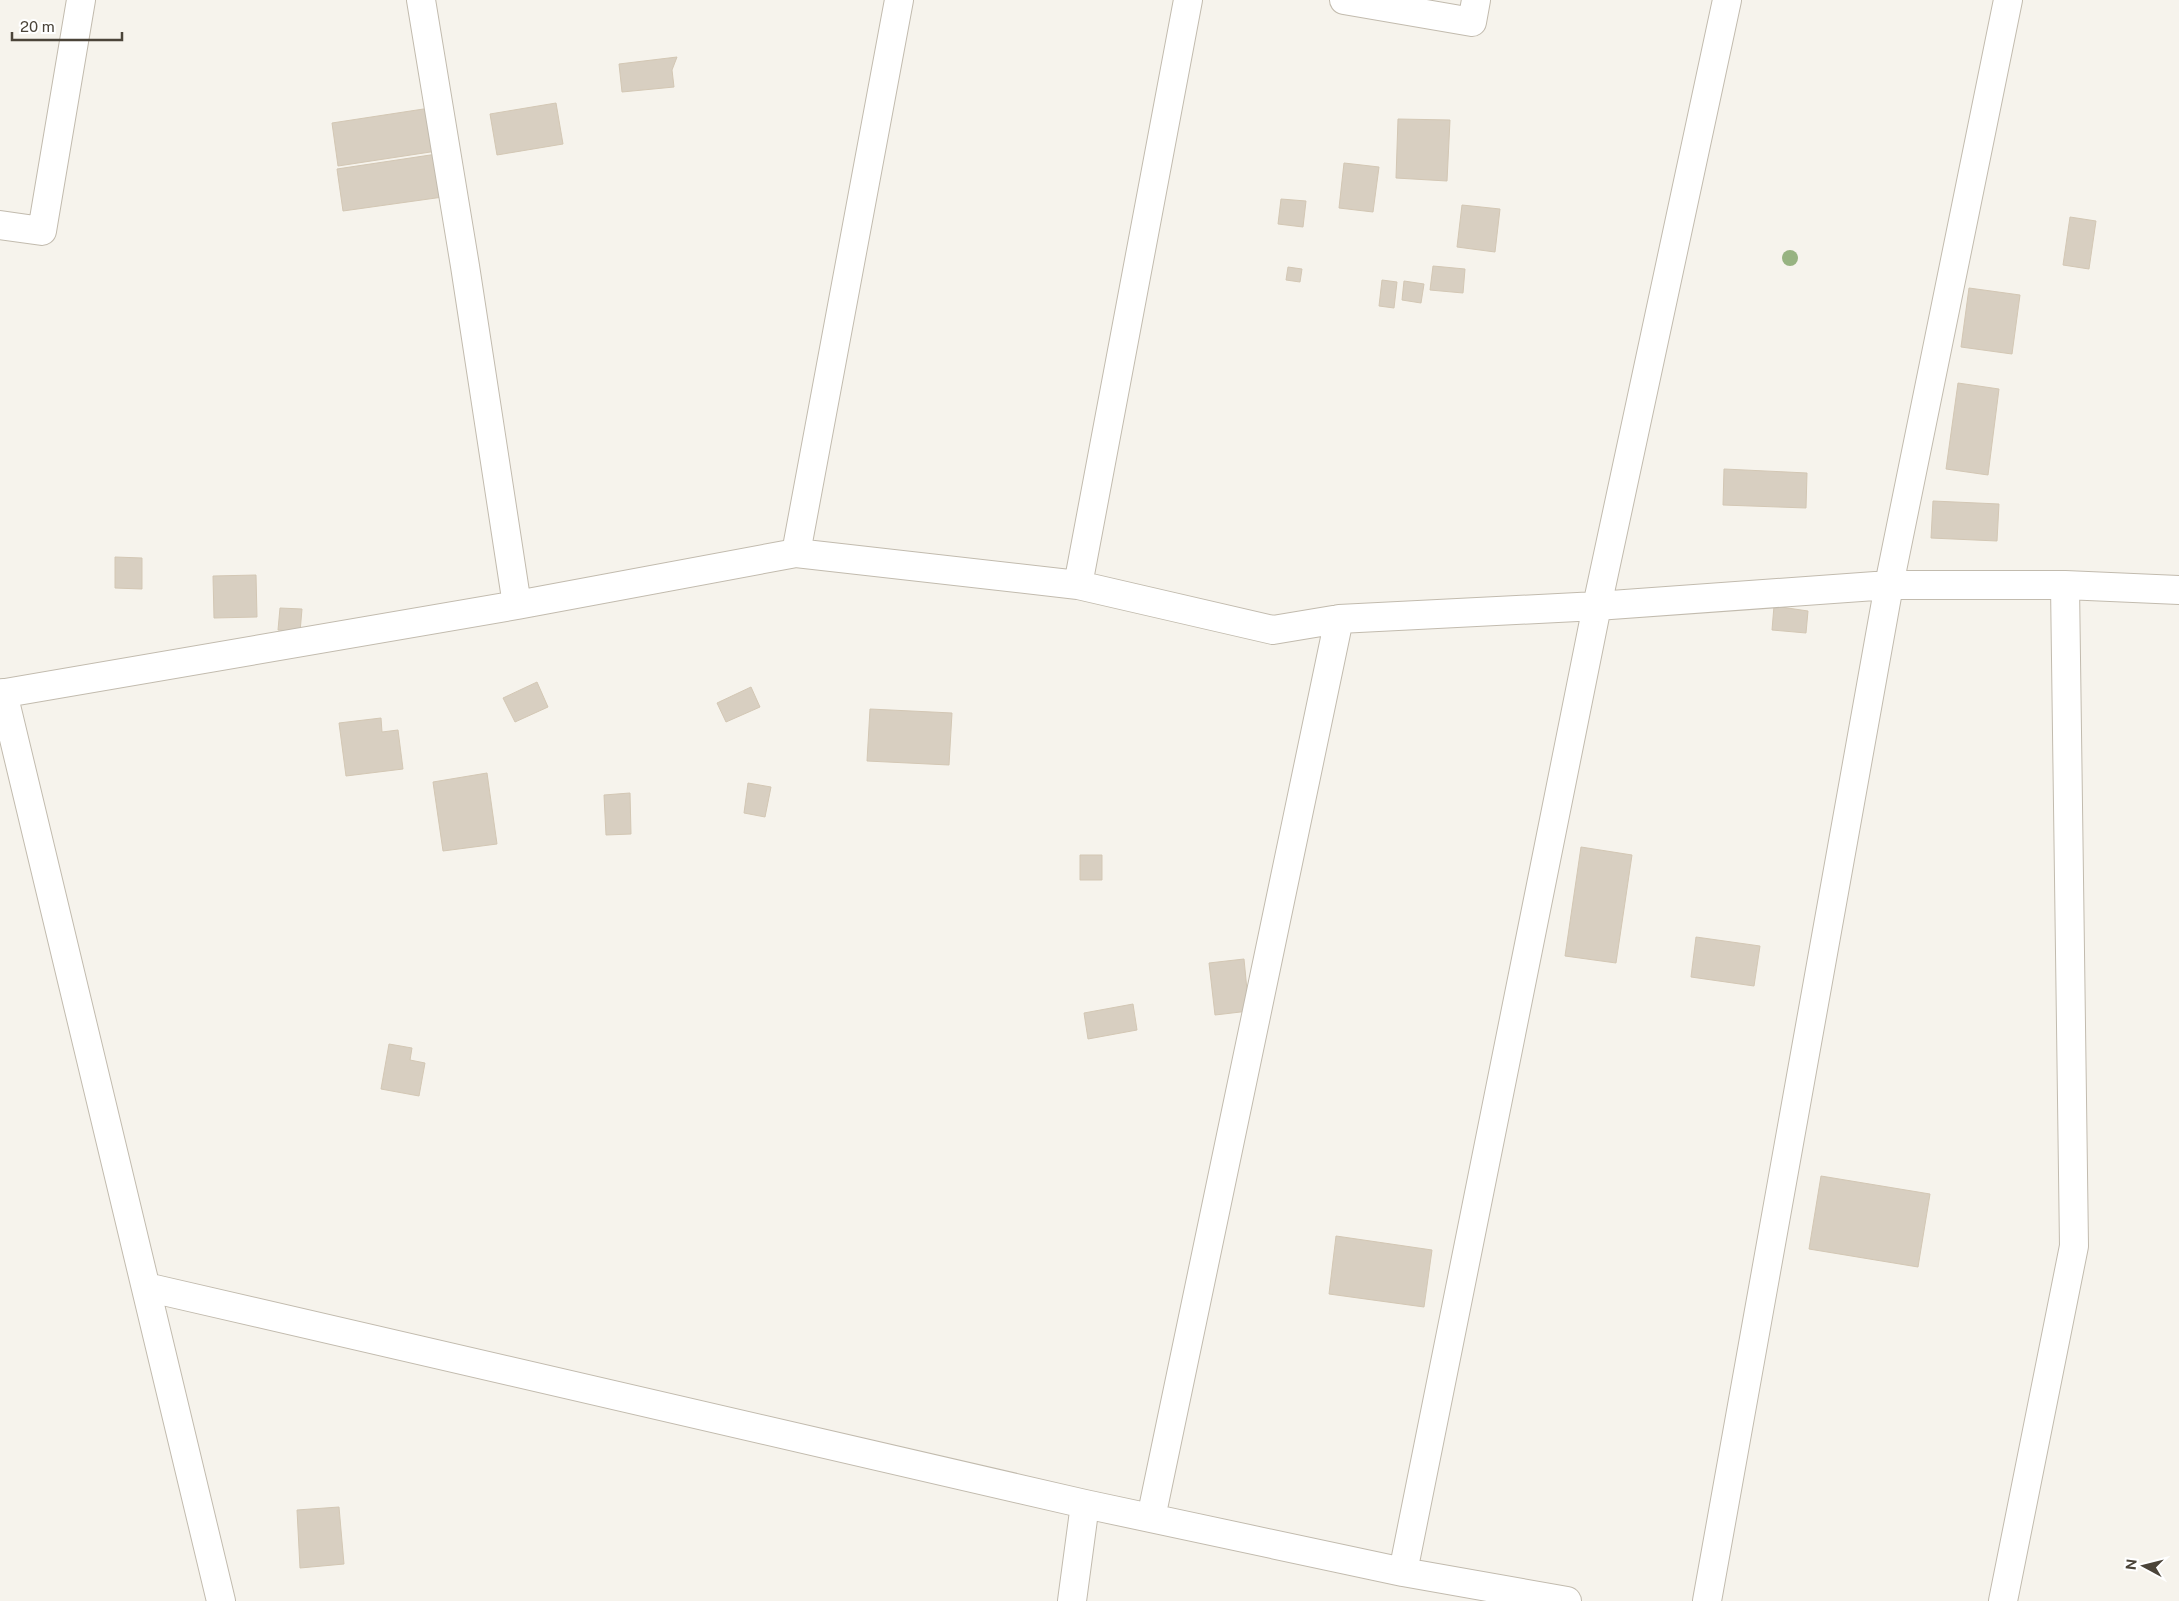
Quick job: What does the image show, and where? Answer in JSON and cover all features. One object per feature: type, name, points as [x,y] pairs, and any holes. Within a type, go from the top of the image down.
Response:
[{"type":"street","points":[[0,225],[42,231],[81,0]]},
{"type":"street","points":[[421,0],[465,266],[517,605]]},
{"type":"street","points":[[796,552],[899,0]]},
{"type":"street","points":[[1078,585],[1188,0]]},
{"type":"street","points":[[1344,0],[1472,22],[1476,0]]},
{"type":"street","points":[[1403,1572],[1597,606],[1727,0]]},
{"type":"street","points":[[1707,1601],[1888,585],[2008,0]]},
{"type":"street","points":[[221,1601],[2,693],[517,605],[796,552],[1078,585],[1273,630],[1339,619],[1597,606],[1888,585],[2065,585],[2179,590]]},
{"type":"street","points":[[2003,1601],[2074,1246],[2065,585]]},
{"type":"street","points":[[1151,1518],[1339,619]]},
{"type":"street","points":[[146,1287],[1085,1504],[1403,1572],[1567,1601]]},
{"type":"street","points":[[1072,1601],[1085,1504]]},
{"type":"building","points":[[677,57],[672,70],[674,87],[622,92],[619,64]]},
{"type":"building","points":[[556,103],[563,144],[497,155],[490,114]]},
{"type":"building","points":[[430,108],[437,151],[338,166],[332,123]]},
{"type":"building","points":[[1398,119],[1450,120],[1447,181],[1396,178]]},
{"type":"building","points":[[437,154],[443,197],[343,211],[337,169]]},
{"type":"building","points":[[1344,163],[1379,167],[1373,212],[1339,208]]},
{"type":"building","points":[[1281,199],[1306,201],[1303,227],[1278,224]]},
{"type":"building","points":[[1462,205],[1500,209],[1495,252],[1457,247]]},
{"type":"building","points":[[2070,217],[2096,221],[2089,269],[2063,265]]},
{"type":"building","points":[[1433,266],[1465,269],[1463,293],[1430,290]]},
{"type":"building","points":[[1288,267],[1302,269],[1300,282],[1286,280]]},
{"type":"building","points":[[1382,280],[1397,282],[1394,308],[1379,306]]},
{"type":"building","points":[[1404,281],[1424,284],[1421,303],[1402,300]]},
{"type":"building","points":[[1969,288],[2020,295],[2012,354],[1961,347]]},
{"type":"building","points":[[1958,383],[1999,389],[1988,475],[1946,469]]},
{"type":"building","points":[[1724,469],[1807,473],[1806,508],[1723,505]]},
{"type":"building","points":[[1933,501],[1999,504],[1997,541],[1931,538]]},
{"type":"building","points":[[115,557],[142,558],[142,589],[115,588]]},
{"type":"building","points":[[256,575],[257,617],[214,618],[213,576]]},
{"type":"building","points":[[1774,606],[1808,611],[1806,633],[1772,630]]},
{"type":"building","points":[[280,608],[302,609],[300,632],[278,630]]},
{"type":"building","points":[[537,682],[548,707],[515,722],[503,698]]},
{"type":"building","points":[[751,687],[760,707],[726,722],[717,703]]},
{"type":"building","points":[[870,709],[952,713],[949,765],[867,761]]},
{"type":"building","points":[[381,718],[382,732],[398,730],[403,769],[346,776],[339,723]]},
{"type":"building","points":[[487,773],[497,844],[443,851],[433,782]]},
{"type":"building","points":[[748,783],[771,787],[765,817],[744,813]]},
{"type":"building","points":[[630,793],[631,834],[606,835],[604,795]]},
{"type":"building","points":[[1581,847],[1632,855],[1616,963],[1565,956]]},
{"type":"building","points":[[1080,855],[1102,855],[1102,880],[1080,880]]},
{"type":"building","points":[[1696,937],[1760,946],[1754,986],[1691,977]]},
{"type":"building","points":[[1244,959],[1249,1011],[1215,1015],[1209,963]]},
{"type":"building","points":[[1133,1004],[1137,1030],[1088,1039],[1084,1013]]},
{"type":"building","points":[[389,1044],[412,1048],[410,1060],[425,1063],[419,1096],[381,1089]]},
{"type":"building","points":[[1821,1176],[1930,1194],[1918,1267],[1809,1249]]},
{"type":"building","points":[[1336,1236],[1432,1250],[1424,1307],[1329,1294]]},
{"type":"building","points":[[339,1507],[344,1564],[300,1568],[297,1510]]}]
